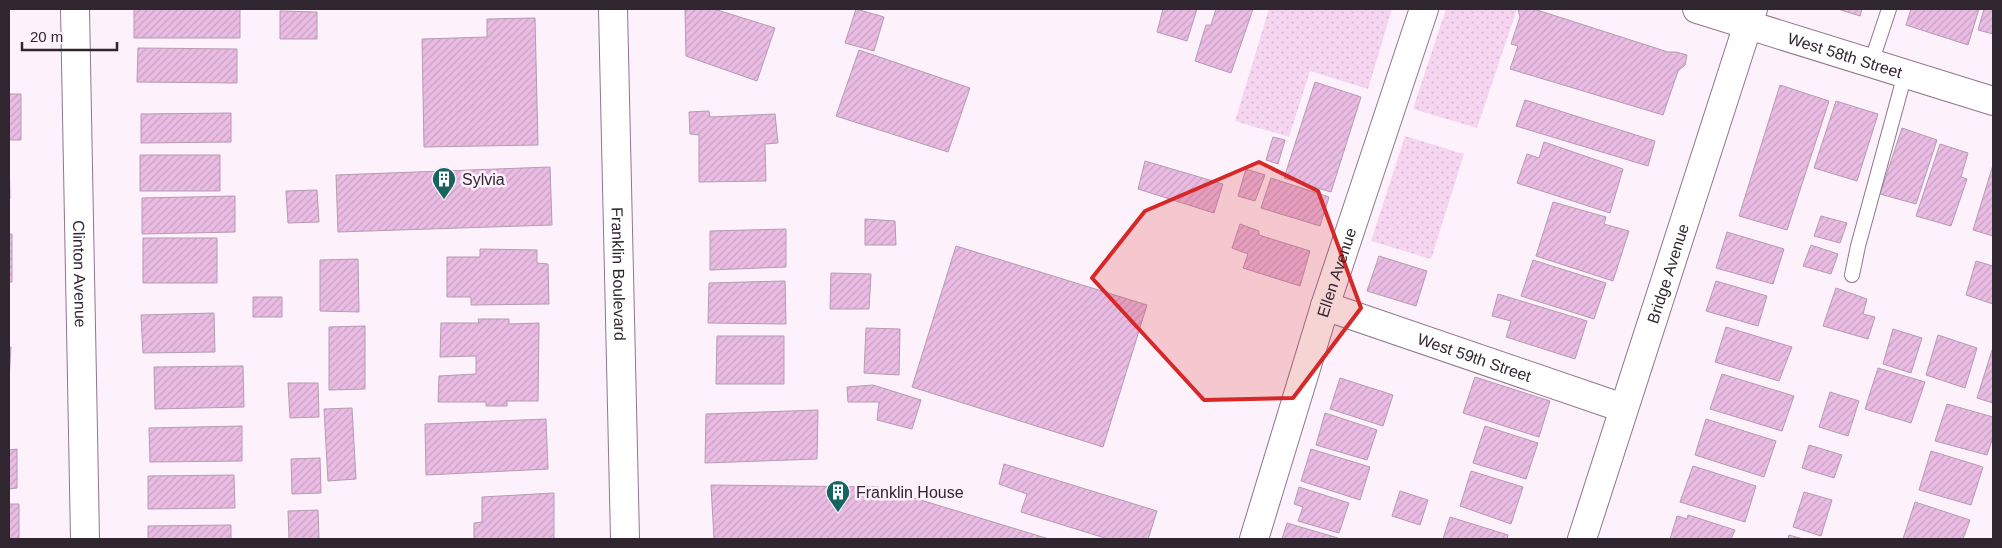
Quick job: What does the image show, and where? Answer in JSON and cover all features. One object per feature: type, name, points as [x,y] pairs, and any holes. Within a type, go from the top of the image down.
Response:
[{"type":"street","name":"Clinton Avenue","points":[[75,9],[85,539]]},
{"type":"street","name":"Franklin Boulevard","points":[[613,9],[625,539]]},
{"type":"street","name":"Ellen Avenue","points":[[1254,539],[1325,306],[1424,9]]},
{"type":"street","name":"West 58th Street","points":[[1698,9],[1750,17],[1871,63],[1993,101]]},
{"type":"street","name":"Bridge Avenue","points":[[1582,539],[1750,17]]},
{"type":"street","name":"West 59th Street","points":[[1325,306],[1623,408]]},
{"type":"lane","points":[[1871,63],[1889,9]]},
{"type":"lane","points":[[1852,274],[1905,74]]},
{"type":"highlighted area","points":[[1259,162],[1318,191],[1361,308],[1293,398],[1204,400],[1092,278],[1145,211]]},
{"type":"shaded area","points":[[1269,9],[1392,9],[1368,89],[1310,71],[1289,137],[1235,121]]},
{"type":"shaded area","points":[[1446,9],[1517,9],[1477,128],[1413,109]]},
{"type":"shaded area","points":[[1405,136],[1464,154],[1431,259],[1371,241]]},
{"type":"building","points":[[134,9],[240,9],[240,38],[134,38]]},
{"type":"building","points":[[685,9],[714,9],[775,28],[757,81],[686,56]]},
{"type":"building","points":[[856,9],[884,17],[874,51],[845,43]]},
{"type":"building","points":[[1163,9],[1197,9],[1187,41],[1157,32]]},
{"type":"building","points":[[1216,9],[1253,9],[1231,73],[1195,61],[1206,25],[1211,25]]},
{"type":"building","points":[[1534,9],[1668,52],[1687,55],[1685,65],[1678,71],[1663,115],[1510,69],[1518,46],[1511,44],[1520,17],[1518,10]]},
{"type":"building","points":[[1838,9],[1862,9],[1860,16]]},
{"type":"building","points":[[1911,9],[1979,9],[1968,45],[1906,25]]},
{"type":"building","points":[[1984,9],[1993,9],[1993,34],[1978,30]]},
{"type":"building","points":[[280,11],[317,12],[317,39],[280,39]]},
{"type":"building","points":[[535,18],[538,145],[424,147],[422,39],[487,37],[487,19]]},
{"type":"building","points":[[138,48],[237,49],[237,83],[137,82]]},
{"type":"building","points":[[859,50],[970,88],[948,152],[836,116]]},
{"type":"building","points":[[1315,82],[1361,97],[1331,192],[1284,178]]},
{"type":"building","points":[[1780,85],[1829,101],[1787,230],[1739,216]]},
{"type":"building","points":[[9,94],[21,94],[21,140],[9,140]]},
{"type":"building","points":[[1525,100],[1655,141],[1648,166],[1516,126]]},
{"type":"building","points":[[1836,101],[1878,114],[1857,181],[1814,168]]},
{"type":"building","points":[[709,111],[710,117],[775,114],[778,143],[765,144],[766,181],[699,182],[699,135],[690,134],[689,112]]},
{"type":"building","points":[[231,113],[231,142],[141,143],[141,114]]},
{"type":"building","points":[[1902,128],[1937,140],[1916,204],[1880,194]]},
{"type":"building","points":[[1273,137],[1285,140],[1278,164],[1266,160]]},
{"type":"building","points":[[1544,142],[1623,169],[1610,213],[1517,183],[1527,154],[1539,158]]},
{"type":"building","points":[[1940,144],[1968,153],[1961,177],[1967,179],[1951,226],[1916,216]]},
{"type":"building","points":[[9,152],[10,199],[9,199]]},
{"type":"building","points":[[140,155],[220,155],[220,191],[140,191]]},
{"type":"building","points":[[1145,161],[1223,184],[1214,213],[1138,189]]},
{"type":"building","points":[[1993,165],[1993,236],[1973,230]]},
{"type":"building","name":"Sylvia","points":[[550,167],[552,225],[338,232],[336,175]]},
{"type":"building","points":[[1246,169],[1265,175],[1255,201],[1238,196]]},
{"type":"building","points":[[1271,178],[1329,197],[1320,226],[1261,208]]},
{"type":"building","points":[[317,190],[319,222],[288,223],[286,191]]},
{"type":"building","points":[[235,196],[235,232],[142,234],[142,198]]},
{"type":"building","points":[[1553,202],[1606,217],[1604,224],[1629,231],[1613,281],[1536,256]]},
{"type":"building","points":[[1821,216],[1847,223],[1840,243],[1814,236]]},
{"type":"building","points":[[865,219],[895,221],[896,245],[865,245]]},
{"type":"building","points":[[1240,224],[1259,231],[1259,235],[1310,251],[1300,286],[1243,268],[1248,254],[1232,248]]},
{"type":"building","points":[[786,229],[786,267],[710,270],[710,231]]},
{"type":"building","points":[[1727,232],[1784,249],[1773,284],[1716,268]]},
{"type":"building","points":[[9,234],[12,234],[12,282],[9,282]]},
{"type":"building","points":[[143,238],[217,238],[217,283],[143,283]]},
{"type":"building","points":[[1811,245],[1838,254],[1831,274],[1803,266]]},
{"type":"building","points":[[956,246],[1147,305],[1103,447],[912,387]]},
{"type":"building","points":[[480,249],[537,250],[537,263],[548,264],[549,304],[471,305],[471,297],[447,297],[447,257],[480,257]]},
{"type":"building","points":[[1379,256],[1427,271],[1416,306],[1367,291]]},
{"type":"building","points":[[358,259],[359,312],[320,311],[320,260]]},
{"type":"building","points":[[1533,260],[1606,283],[1594,319],[1521,296]]},
{"type":"building","points":[[1976,261],[1993,266],[1993,304],[1966,295]]},
{"type":"building","points":[[831,273],[871,274],[869,309],[830,309]]},
{"type":"building","points":[[785,281],[786,324],[708,323],[709,283]]},
{"type":"building","points":[[1716,281],[1767,296],[1758,326],[1706,311]]},
{"type":"building","points":[[1836,288],[1867,299],[1863,314],[1875,317],[1868,339],[1823,326]]},
{"type":"building","points":[[1498,294],[1587,321],[1575,359],[1506,337],[1511,321],[1492,316]]},
{"type":"building","points":[[253,297],[282,297],[282,317],[253,317]]},
{"type":"building","points":[[214,313],[215,352],[143,353],[141,315]]},
{"type":"building","points":[[478,319],[509,319],[509,324],[539,323],[538,401],[507,401],[507,406],[486,406],[486,402],[438,402],[439,376],[476,374],[476,356],[440,357],[441,323],[479,323]]},
{"type":"building","points":[[365,326],[365,389],[329,390],[329,327]]},
{"type":"building","points":[[1726,327],[1792,347],[1779,381],[1715,362]]},
{"type":"building","points":[[866,328],[900,329],[899,375],[864,373]]},
{"type":"building","points":[[1893,329],[1922,338],[1911,373],[1883,364]]},
{"type":"building","points":[[1938,335],[1977,348],[1965,388],[1926,375]]},
{"type":"building","points":[[717,336],[784,336],[784,384],[716,384]]},
{"type":"building","points":[[9,347],[11,347],[9,380]]},
{"type":"building","points":[[1993,347],[1993,403],[1977,398]]},
{"type":"building","points":[[243,366],[244,407],[155,409],[154,367]]},
{"type":"building","points":[[1878,368],[1925,382],[1911,423],[1865,409]]},
{"type":"building","points":[[1722,374],[1794,396],[1782,431],[1710,409]]},
{"type":"building","points":[[1475,377],[1550,401],[1539,437],[1463,413]]},
{"type":"building","points":[[1340,378],[1393,395],[1383,426],[1330,409]]},
{"type":"building","points":[[288,383],[318,383],[319,417],[290,418]]},
{"type":"building","points":[[873,385],[921,400],[912,429],[877,420],[879,402],[848,402],[847,387]]},
{"type":"building","points":[[1830,392],[1859,401],[1848,436],[1819,427]]},
{"type":"building","points":[[1947,404],[1993,417],[1993,437],[1987,455],[1935,441]]},
{"type":"building","points":[[352,408],[356,479],[328,481],[324,409]]},
{"type":"building","points":[[818,410],[817,459],[705,463],[706,414]]},
{"type":"building","points":[[1325,413],[1377,430],[1367,460],[1316,445]]},
{"type":"building","points":[[546,419],[548,469],[426,475],[425,424]]},
{"type":"building","points":[[1706,419],[1776,441],[1764,477],[1695,455]]},
{"type":"building","points":[[242,426],[242,461],[150,462],[149,428]]},
{"type":"building","points":[[1485,426],[1538,443],[1526,479],[1473,463]]},
{"type":"building","points":[[1809,445],[1842,455],[1834,478],[1802,468]]},
{"type":"building","points":[[17,449],[17,488],[9,489],[9,450]]},
{"type":"building","points":[[1311,449],[1370,467],[1360,500],[1301,481]]},
{"type":"building","points":[[1931,451],[1983,467],[1971,505],[1919,490]]},
{"type":"building","points":[[320,458],[321,493],[292,494],[291,459]]},
{"type":"building","points":[[1004,464],[1157,511],[1148,539],[1108,539],[1021,512],[1027,494],[999,484]]},
{"type":"building","points":[[1693,466],[1756,486],[1745,522],[1680,502]]},
{"type":"building","points":[[1471,471],[1523,487],[1511,524],[1460,506]]},
{"type":"building","points":[[234,475],[235,508],[148,509],[148,476]]},
{"type":"building","name":"Franklin House","points":[[711,485],[878,487],[1049,539],[714,539]]},
{"type":"building","points":[[1299,487],[1349,503],[1339,533],[1298,521],[1303,507],[1294,504]]},
{"type":"building","points":[[1400,491],[1428,500],[1420,525],[1392,516]]},
{"type":"building","points":[[1804,492],[1832,500],[1821,536],[1793,527]]},
{"type":"building","points":[[554,493],[554,539],[474,539],[474,523],[482,522],[482,497]]},
{"type":"building","points":[[1915,502],[1970,520],[1963,539],[1903,539]]},
{"type":"building","points":[[9,504],[19,504],[19,539],[9,539]]},
{"type":"building","points":[[318,510],[319,539],[289,539],[288,511]]},
{"type":"building","points":[[1688,515],[1735,530],[1731,539],[1670,539],[1677,516],[1687,519]]},
{"type":"building","points":[[1450,517],[1508,535],[1507,539],[1443,539]]},
{"type":"building","points":[[1287,523],[1338,538],[1338,539],[1282,539]]},
{"type":"building","points":[[231,525],[231,539],[148,539],[148,526]]},
{"type":"building","points":[[1789,535],[1803,539],[1788,539]]},
{"type":"place","name":"Sylvia","points":[[444,200]]},
{"type":"place","name":"Franklin House","points":[[838,513]]}]
